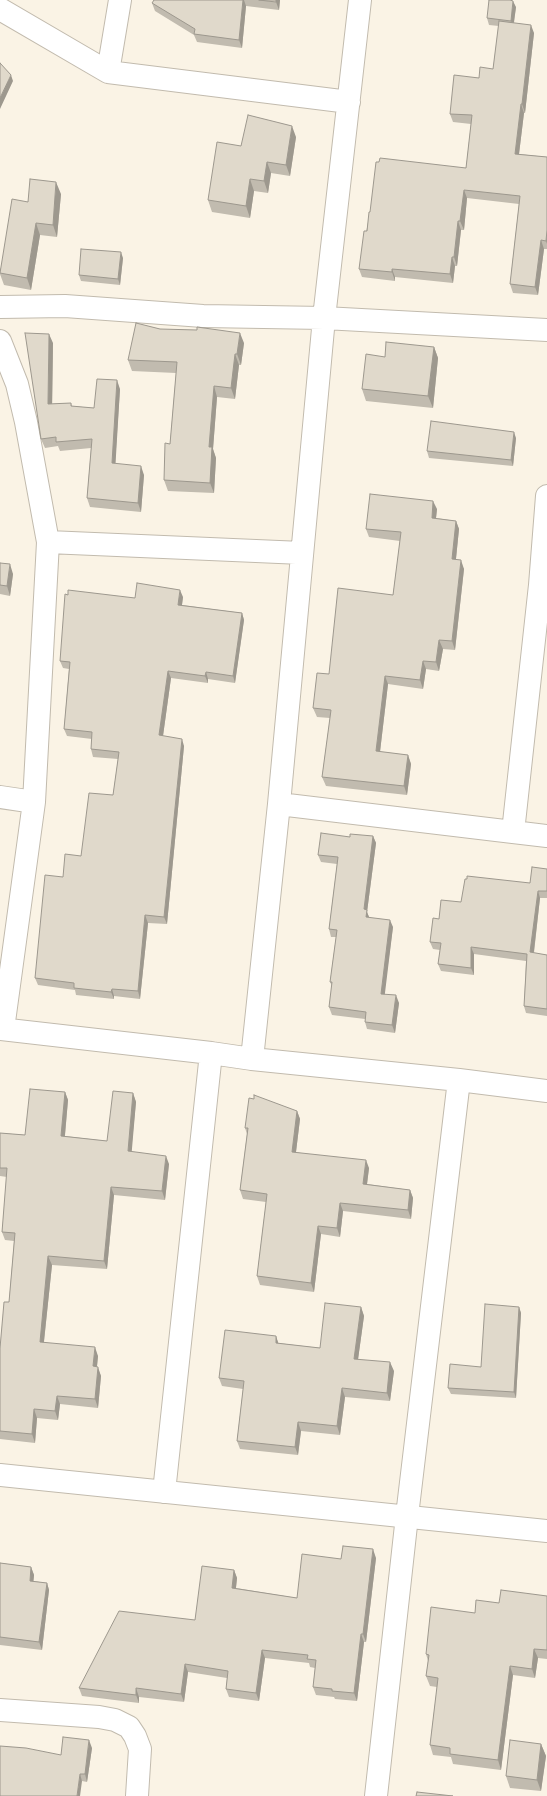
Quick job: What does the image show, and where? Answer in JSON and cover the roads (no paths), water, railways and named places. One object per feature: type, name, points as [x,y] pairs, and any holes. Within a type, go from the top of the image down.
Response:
[{"type":"street","points":[[108,72],[120,0]]},
{"type":"street","points":[[252,1059],[279,804],[324,318],[360,0]]},
{"type":"street","points":[[0,9],[108,72],[349,102]]},
{"type":"street","points":[[0,307],[65,306],[203,316],[324,318],[547,330]]},
{"type":"street","points":[[0,341],[17,384],[26,422],[48,542],[34,802],[2,1029],[211,1052],[252,1059],[459,1080],[547,1091]]},
{"type":"street","points":[[513,832],[544,585],[547,496]]},
{"type":"street","points":[[48,542],[302,554]]},
{"type":"street","points":[[0,797],[34,802]]},
{"type":"street","points":[[279,804],[547,836]]},
{"type":"street","points":[[164,1492],[211,1052]]},
{"type":"street","points":[[376,1796],[407,1516],[459,1080]]},
{"type":"street","points":[[0,1475],[547,1531]]},
{"type":"street","points":[[0,1710],[99,1716],[115,1720],[128,1727],[135,1736],[140,1749],[137,1796]]}]
